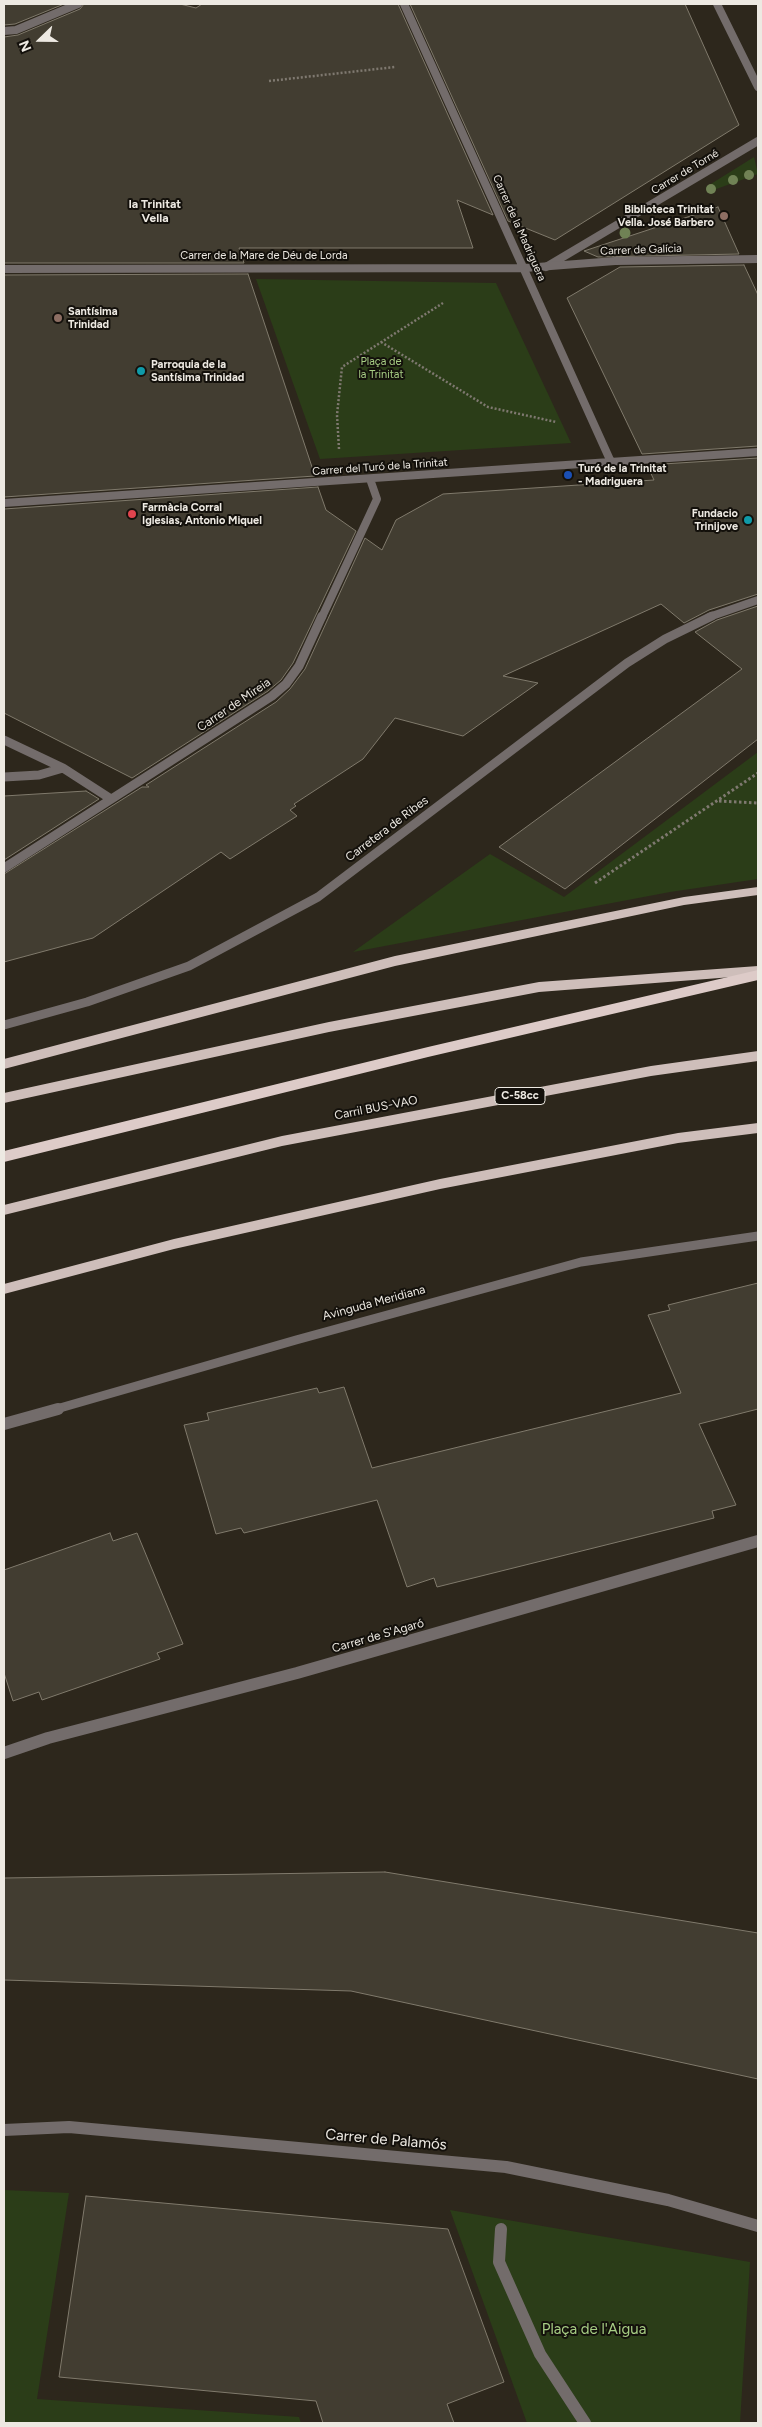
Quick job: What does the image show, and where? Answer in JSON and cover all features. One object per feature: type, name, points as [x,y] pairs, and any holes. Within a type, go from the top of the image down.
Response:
[{"type":"highway","points":[[4,1064],[395,961],[684,901],[758,891]]},
{"type":"highway","points":[[4,1098],[320,1029],[539,987],[758,970]]},
{"type":"highway","points":[[4,1157],[428,1052],[758,975]]},
{"type":"highway","name":"Carril BUS-VAO","points":[[4,1210],[282,1140],[651,1071],[758,1056]]},
{"type":"highway","points":[[4,1289],[174,1244],[440,1184],[678,1138],[758,1128]]},
{"type":"street","points":[[4,32],[16,30],[78,4]]},
{"type":"street","name":"Carrer de la Madriguera","points":[[404,4],[525,268],[611,462]]},
{"type":"street","points":[[717,4],[758,87]]},
{"type":"street","name":"Carrer de Torné","points":[[546,267],[758,141]]},
{"type":"street","name":"Carrer de Galícia","points":[[525,268],[615,261],[758,259]]},
{"type":"street","name":"Carrer de la Mare de Déu de Lorda","points":[[4,269],[525,268]]},
{"type":"street","name":"Carrer del Turó de la Trinitat","points":[[4,502],[758,452]]},
{"type":"street","name":"Carrer de Mireia","points":[[4,868],[177,758],[272,696],[286,684],[299,666],[377,499],[370,479]]},
{"type":"street","name":"Carretera de Ribes","points":[[4,1025],[87,1002],[189,966],[318,897],[627,663],[665,639],[707,618],[758,600]]},
{"type":"street","points":[[4,740],[63,768],[111,799]]},
{"type":"street","points":[[4,776],[39,775],[63,768]]},
{"type":"street","name":"Avinguda Meridiana","points":[[4,1424],[286,1342],[581,1262],[758,1236]]},
{"type":"street","name":"Carrer de S'Agaró","points":[[4,1753],[48,1738],[297,1673],[758,1541]]},
{"type":"street","name":"Carrer de Palamós","points":[[4,2130],[69,2127],[506,2167],[668,2200],[758,2226]]},
{"type":"street","points":[[501,2228],[499,2262],[540,2354],[585,2423]]},
{"type":"path","points":[[269,81],[400,66]]},
{"type":"path","points":[[339,450],[337,415],[342,367],[449,299]]},
{"type":"path","points":[[381,342],[488,407],[564,424]]},
{"type":"path","points":[[590,887],[758,773]]},
{"type":"path","points":[[718,801],[758,803]]},
{"type":"green space","points":[[754,157],[758,174],[708,192],[706,187]]},
{"type":"green space","name":"Plaça de la Trinitat","points":[[256,279],[496,283],[571,443],[320,459]]},
{"type":"green space","points":[[758,752],[758,879],[670,892],[353,952],[490,854],[564,897]]},
{"type":"green space","points":[[4,2190],[69,2193],[37,2399],[299,2417],[301,2423],[4,2423]]},
{"type":"green space","name":"Plaça de l'Aigua","points":[[450,2210],[750,2262],[740,2423],[527,2423]]},
{"type":"building","points":[[4,4],[64,4],[15,24],[4,25]]},
{"type":"building","points":[[84,4],[180,4],[196,8],[202,4],[398,4],[493,215],[457,200],[473,248],[239,248],[244,263],[4,263],[4,37],[18,35],[80,9]]},
{"type":"building","points":[[410,4],[685,4],[739,125],[555,240],[508,221]]},
{"type":"building","points":[[718,207],[739,254],[598,257],[584,251]]},
{"type":"building","points":[[744,265],[758,295],[758,446],[642,454],[567,298],[620,267]]},
{"type":"building","points":[[248,274],[315,476],[4,497],[4,275]]},
{"type":"building","points":[[758,458],[758,594],[709,610],[684,623],[661,604],[503,676],[538,683],[463,736],[395,718],[363,759],[294,804],[296,806],[290,810],[297,816],[230,859],[221,852],[93,938],[4,962],[4,874],[142,787],[149,787],[146,785],[276,702],[290,689],[305,669],[365,538],[382,550],[396,520],[443,494],[654,480],[647,465]]},
{"type":"building","points":[[318,487],[326,510],[356,531],[293,663],[281,680],[268,691],[132,778],[4,713],[4,509]]},
{"type":"building","points":[[758,606],[758,739],[565,889],[499,847],[742,669],[695,632],[717,620]]},
{"type":"building","points":[[86,791],[99,799],[4,860],[4,796]]},
{"type":"building","points":[[758,1283],[758,1409],[699,1424],[736,1505],[712,1511],[714,1518],[437,1587],[434,1578],[407,1587],[377,1500],[244,1533],[241,1528],[216,1534],[184,1425],[209,1420],[207,1413],[317,1388],[319,1393],[344,1387],[372,1468],[681,1393],[648,1315],[670,1310],[668,1305]]},
{"type":"building","points":[[110,1533],[113,1541],[137,1533],[183,1644],[157,1653],[160,1659],[42,1700],[39,1692],[13,1701],[4,1673],[4,1570]]},
{"type":"building","points":[[385,1872],[758,1933],[758,2079],[351,1991],[4,1980],[4,1878]]},
{"type":"building","points":[[86,2196],[448,2229],[504,2382],[447,2404],[454,2423],[323,2423],[316,2401],[59,2377]]},
{"type":"place","name":"Biblioteca Trinitat Vella. José Barbero","points":[[724,216]]},
{"type":"place","name":"Santísima Trinidad","points":[[58,318]]},
{"type":"place","name":"Parroquia de la Santísima Trinidad","points":[[141,371]]},
{"type":"place","name":"Turó de la Trinitat - Madriguera","points":[[568,475]]},
{"type":"place","name":"Farmàcia Corral Iglesias, Antonio Miquel","points":[[132,514]]},
{"type":"place","name":"Fundacio Trinijove","points":[[748,520]]},
{"type":"district","name":"la Trinitat Vella","points":[[155,211]]}]
